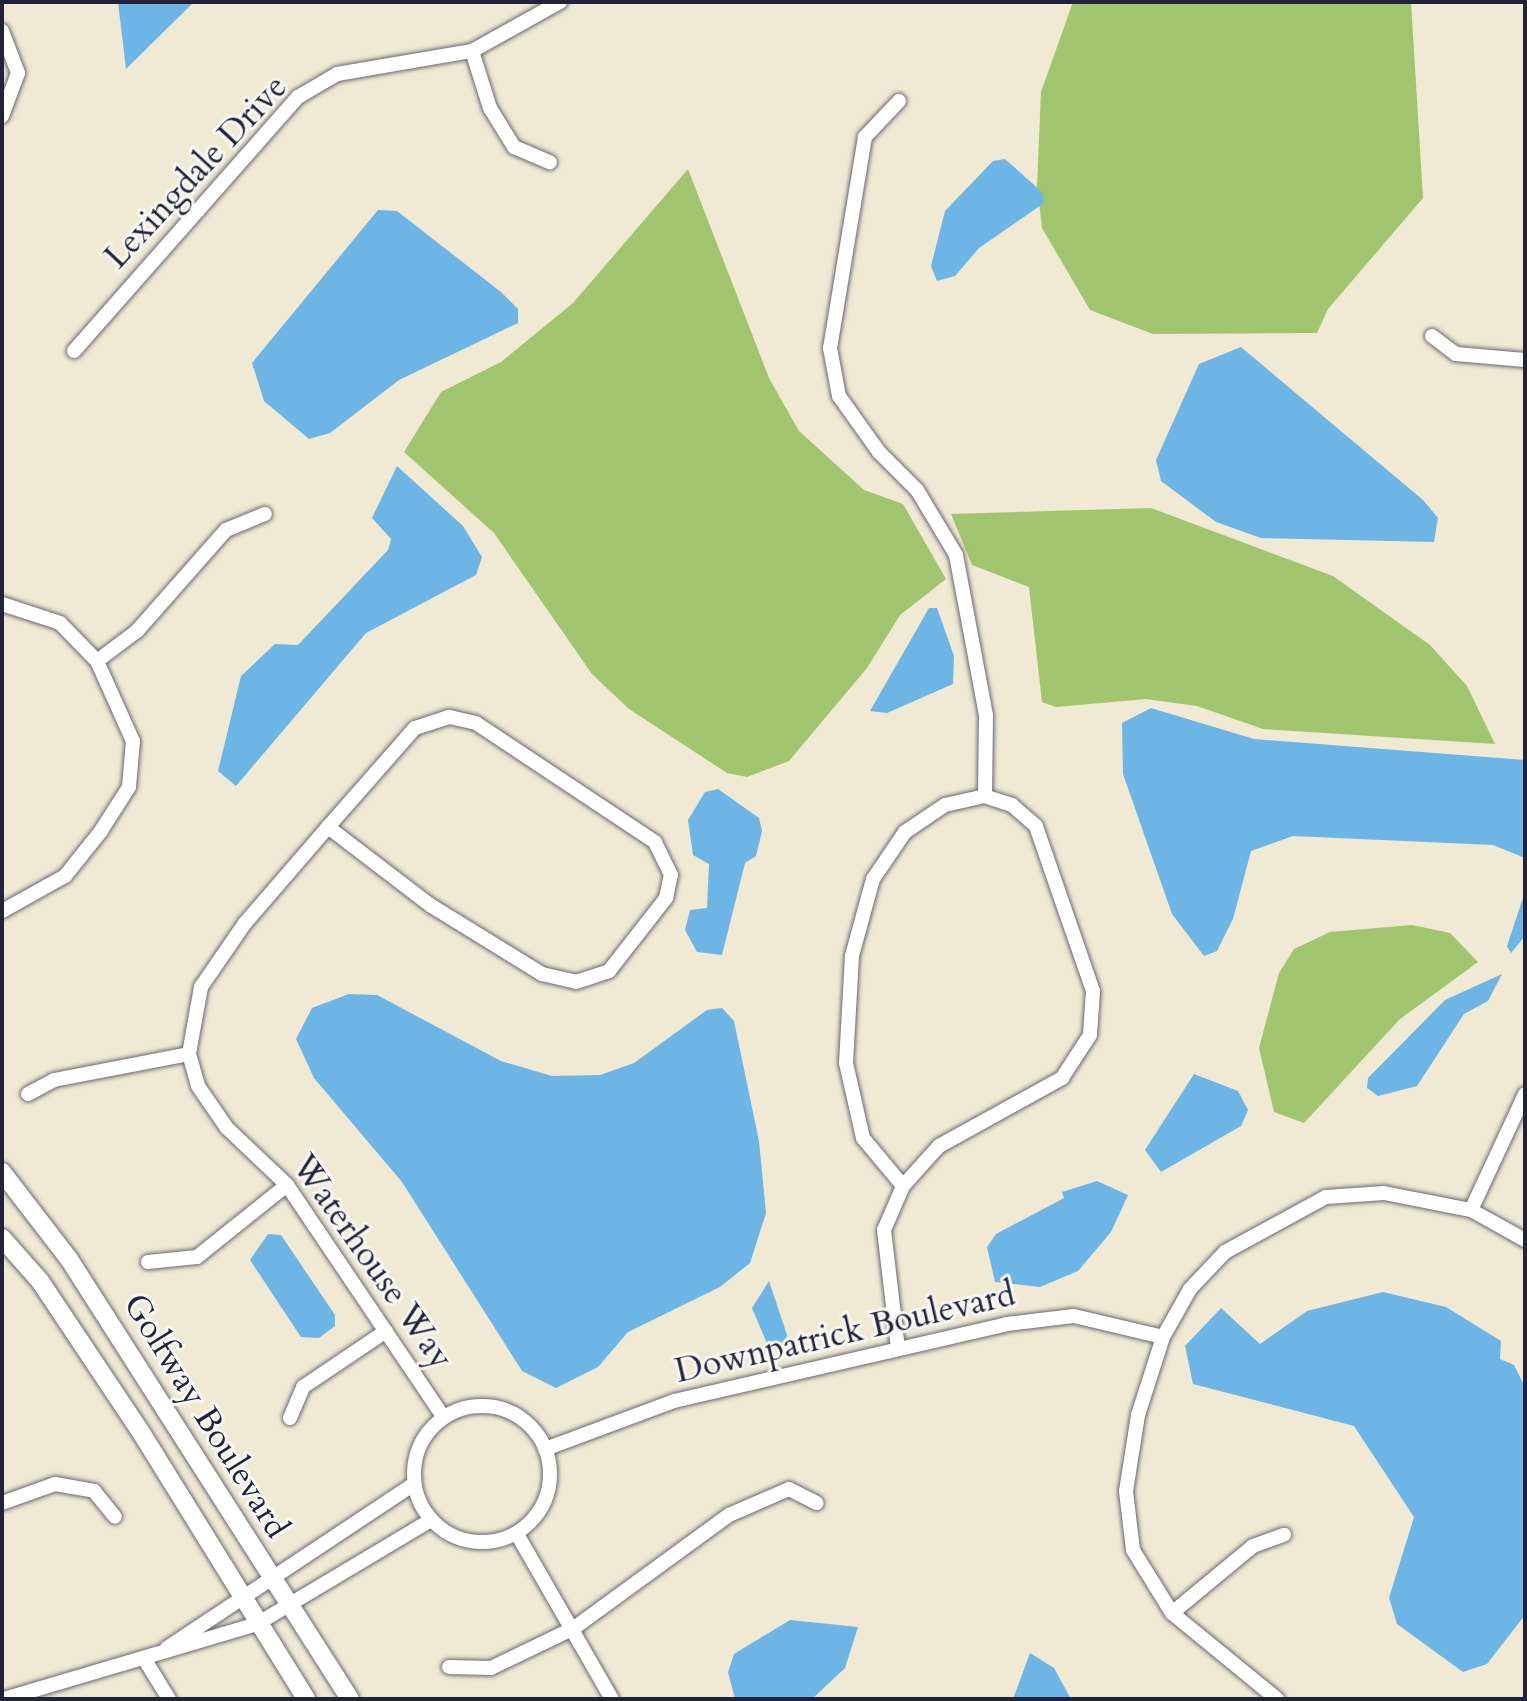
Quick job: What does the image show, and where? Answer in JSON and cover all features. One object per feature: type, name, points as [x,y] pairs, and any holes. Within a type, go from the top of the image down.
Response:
[{"type":"street","name":"Lexingdale Drive","points":[[74,351],[298,97],[337,74],[472,51],[560,2]]},
{"type":"street","points":[[2,31],[18,73],[2,116]]},
{"type":"street","points":[[472,51],[490,108],[514,147],[550,162]]},
{"type":"street","points":[[899,101],[865,137],[830,348],[839,396],[879,452],[917,490],[956,555],[984,701],[985,796]]},
{"type":"street","points":[[1432,336],[1456,354],[1525,360]]},
{"type":"street","points":[[97,661],[137,631],[226,530],[265,514]]},
{"type":"street","points":[[2,604],[60,623],[97,661],[133,741],[129,787],[65,876],[2,911]]},
{"type":"street","name":"Waterhouse Way","points":[[328,827],[430,905],[542,974],[576,982],[609,971],[666,898],[671,875],[655,842],[476,723],[449,717],[415,728],[328,827],[218,957],[201,987],[189,1054],[198,1086],[227,1128],[287,1185],[443,1416]]},
{"type":"street","points":[[898,1349],[884,1230],[903,1186],[939,1146],[1062,1078],[1090,1035],[1093,991],[1036,826],[1012,805],[985,796],[945,805],[905,832],[873,879],[852,956],[846,1063],[863,1138],[903,1186]]},
{"type":"street","points":[[28,1094],[54,1080],[189,1054]]},
{"type":"street","points":[[1471,1210],[1525,1094]]},
{"type":"street","name":"Golfway Boulevard","points":[[2,1172],[69,1259],[350,1699]]},
{"type":"street","points":[[148,1262],[197,1257],[287,1185]]},
{"type":"street","points":[[1277,1699],[1172,1613],[1133,1550],[1126,1491],[1138,1415],[1163,1337],[1190,1289],[1225,1252],[1326,1197],[1384,1193],[1471,1210],[1525,1240]]},
{"type":"street","name":"Golfway Boulevard","points":[[2,1238],[66,1319],[306,1699]]},
{"type":"street","name":"Downpatrick Boulevard","points":[[545,1449],[674,1401],[898,1349],[1074,1316],[1163,1337]]},
{"type":"street","points":[[290,1418],[303,1387],[386,1331]]},
{"type":"street","points":[[465,1408],[504,1410],[535,1432],[545,1449],[547,1497],[517,1534],[471,1542],[431,1520],[414,1484],[420,1444],[443,1416],[465,1408]]},
{"type":"street","points":[[2,1503],[55,1484],[94,1491],[115,1517]]},
{"type":"street","points":[[145,1660],[414,1484]]},
{"type":"street","points":[[449,1667],[491,1668],[574,1628],[729,1515],[789,1489],[817,1503]]},
{"type":"street","points":[[4,1699],[145,1660],[257,1624],[431,1520]]},
{"type":"street","points":[[517,1534],[574,1628],[612,1699]]},
{"type":"street","points":[[1172,1613],[1253,1546],[1284,1535]]},
{"type":"street","points":[[145,1660],[169,1699]]},
{"type":"green space","points":[[1073,2],[1411,2],[1423,198],[1328,309],[1317,333],[1153,334],[1090,310],[1042,228],[1037,186],[1041,92]]},
{"type":"green space","points":[[688,169],[769,378],[799,431],[864,490],[903,504],[946,579],[900,615],[867,668],[789,761],[747,777],[727,773],[629,709],[592,674],[494,533],[404,452],[441,392],[501,362],[573,303]]},
{"type":"green space","points":[[1151,508],[1333,576],[1430,645],[1467,686],[1495,744],[1263,729],[1197,706],[1146,699],[1056,707],[1042,702],[1029,587],[972,565],[951,514]]},
{"type":"green space","points":[[1412,925],[1450,933],[1478,962],[1400,1019],[1304,1123],[1274,1112],[1259,1048],[1279,973],[1294,949],[1330,932]]},
{"type":"water","points":[[118,2],[194,2],[126,69]]},
{"type":"water","points":[[1005,159],[1042,192],[1044,203],[979,248],[955,276],[937,281],[931,266],[945,211],[993,161]]},
{"type":"water","points":[[378,210],[397,211],[501,292],[518,309],[518,323],[399,380],[330,433],[309,439],[264,401],[252,363]]},
{"type":"water","points":[[1241,347],[1423,500],[1438,518],[1434,542],[1261,538],[1216,522],[1161,481],[1156,460],[1199,364]]},
{"type":"water","points":[[397,466],[463,526],[482,557],[476,575],[366,633],[236,786],[218,771],[241,676],[275,644],[298,645],[388,550],[391,539],[372,518]]},
{"type":"water","points":[[929,608],[937,608],[954,656],[953,684],[887,713],[870,711]]},
{"type":"water","points":[[1151,708],[1254,739],[1525,760],[1525,858],[1493,845],[1293,836],[1251,851],[1233,919],[1217,951],[1204,956],[1172,914],[1123,774],[1122,723]]},
{"type":"water","points":[[718,789],[759,818],[762,831],[756,856],[745,863],[722,955],[697,952],[685,930],[690,910],[707,908],[709,864],[693,855],[688,820],[705,792]]},
{"type":"water","points":[[1525,892],[1525,936],[1511,953],[1507,946]]},
{"type":"water","points":[[1502,974],[1488,1001],[1464,1014],[1417,1086],[1378,1096],[1367,1088],[1368,1078],[1445,1000]]},
{"type":"water","points":[[349,994],[377,995],[501,1061],[552,1076],[600,1075],[634,1063],[707,1010],[722,1008],[734,1021],[759,1141],[766,1213],[750,1263],[720,1287],[628,1332],[598,1367],[556,1388],[522,1371],[402,1182],[314,1078],[296,1039],[312,1008]]},
{"type":"water","points":[[1194,1074],[1238,1091],[1248,1110],[1241,1126],[1161,1172],[1145,1150]]},
{"type":"water","points":[[1097,1181],[1128,1195],[1111,1232],[1078,1271],[1040,1287],[995,1282],[987,1247],[996,1234],[1064,1198],[1062,1192]]},
{"type":"water","points":[[268,1234],[281,1235],[335,1315],[335,1326],[319,1338],[301,1337],[250,1260]]},
{"type":"water","points":[[769,1281],[787,1335],[786,1344],[769,1348],[752,1308]]},
{"type":"water","points":[[1383,1292],[1446,1307],[1501,1341],[1500,1359],[1514,1365],[1525,1387],[1525,1615],[1487,1664],[1463,1672],[1397,1624],[1389,1598],[1414,1517],[1354,1426],[1193,1384],[1185,1346],[1221,1308],[1260,1344],[1307,1311]]},
{"type":"water","points":[[790,1620],[858,1627],[845,1668],[812,1699],[735,1699],[728,1672],[734,1654]]},
{"type":"water","points":[[1030,1653],[1054,1668],[1071,1699],[1013,1699]]}]
